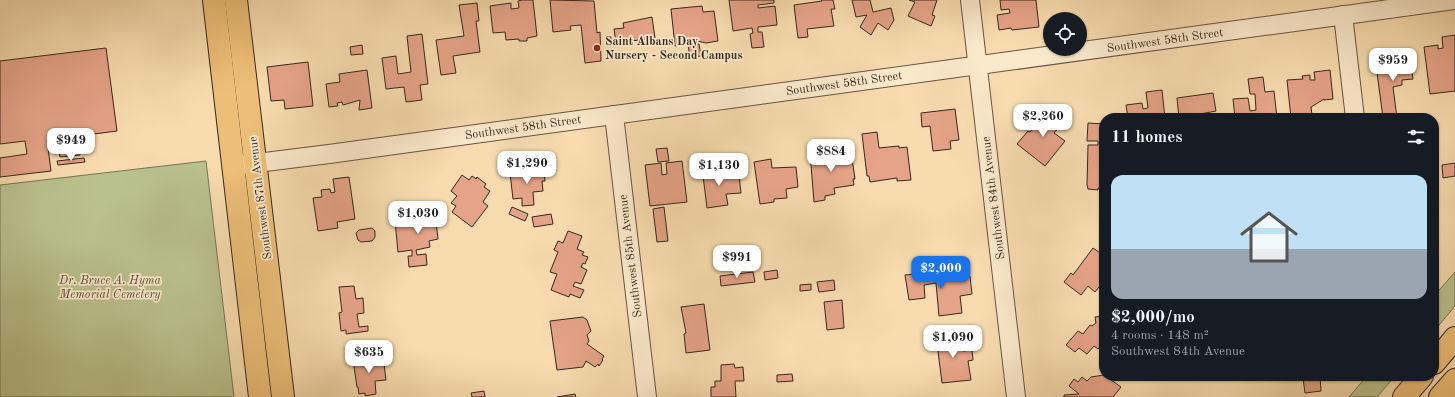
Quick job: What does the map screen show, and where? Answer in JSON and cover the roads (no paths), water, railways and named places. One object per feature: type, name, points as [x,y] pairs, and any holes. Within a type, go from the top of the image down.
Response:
[{"type":"main road","name":"Southwest 87th Avenue","points":[[214,0],[260,397]]},
{"type":"main road","name":"Southwest 87th Avenue","points":[[236,0],[283,397]]},
{"type":"main road","points":[[1439,357],[1455,338]]},
{"type":"main road","points":[[255,349],[277,347]]},
{"type":"main road","points":[[1440,397],[1455,380]]},
{"type":"main road","points":[[1404,397],[1418,381]]},
{"type":"street","name":"Southwest 84th Avenue","points":[[970,0],[1016,397]]},
{"type":"street","name":"Southwest 58th Street","points":[[233,166],[1455,0]]},
{"type":"street","points":[[1343,15],[1354,113]]},
{"type":"street","name":"Southwest 85th Avenue","points":[[614,115],[647,397]]},
{"type":"place","name":"Saint Albans Day Nursery - Second Campus","points":[[597,48]]},
{"type":"park label","name":"Dr. Bruce A. Hyma Memorial Cemetery","points":[[110,287]]}]
